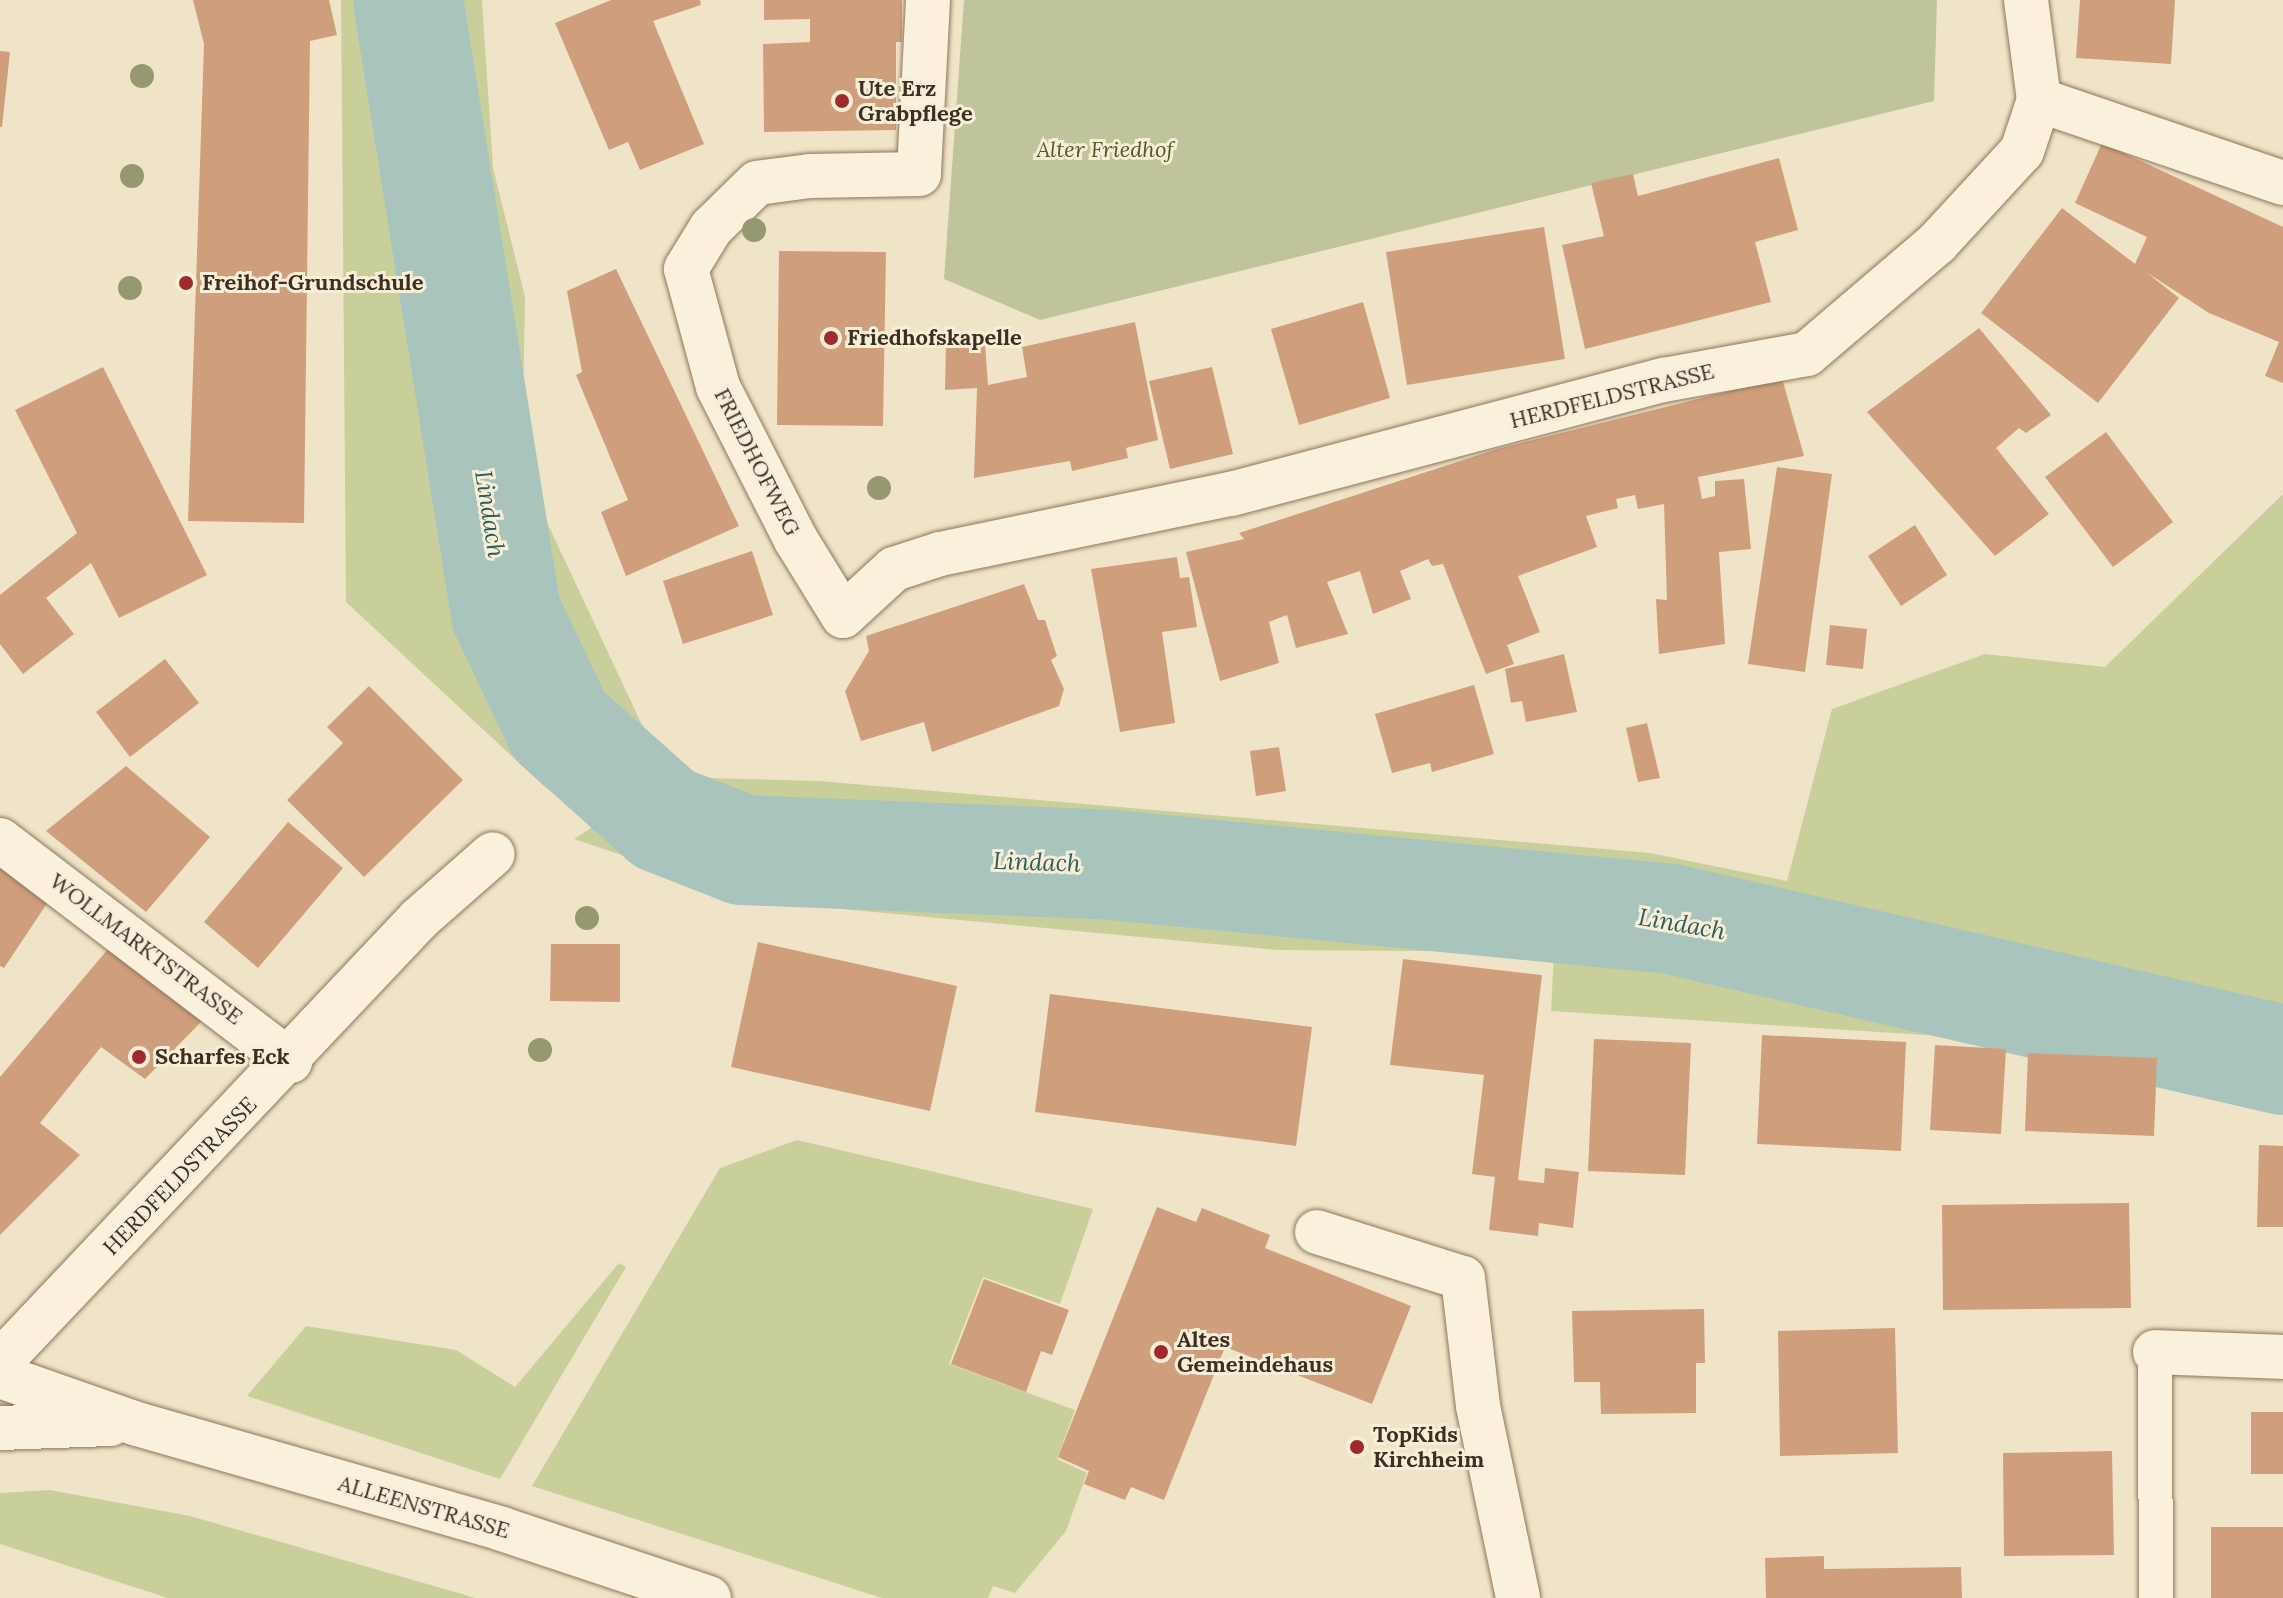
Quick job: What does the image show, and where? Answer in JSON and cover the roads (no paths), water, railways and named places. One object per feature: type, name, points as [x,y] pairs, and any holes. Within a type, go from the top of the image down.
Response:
[{"type":"street","name":"FRIEDHOFWEG","points":[[843,616],[796,540],[718,387],[686,269],[711,228],[757,183],[810,176],[919,174],[928,0]]},
{"type":"street","points":[[2026,0],[2039,100],[2283,183]]},
{"type":"street","name":"HERDFELDSTRASSE","points":[[843,616],[894,569],[940,554],[1231,494],[1664,380],[1807,354],[1977,204],[2022,151],[2039,100]]},
{"type":"street","name":"WOLLMARKTSTRASSE","points":[[0,840],[290,1061]]},
{"type":"street","name":"HERDFELDSTRASSE","points":[[0,1362],[290,1061],[419,919],[493,854]]},
{"type":"street","points":[[1317,1232],[1463,1278],[1478,1406],[1518,1598]]},
{"type":"street","points":[[2155,1352],[2283,1357]]},
{"type":"street","name":"ALLEENSTRASSE","points":[[0,1376],[137,1424],[502,1529],[709,1598]]},
{"type":"street","name":"ALLEENSTRASSE","points":[[0,1428],[137,1424]]},
{"type":"lane","points":[[2155,1352],[2156,1598]]},
{"type":"waterway","name":"Lindach","points":[[408,0],[506,613],[559,725],[664,819],[743,850],[1112,865],[1671,919],[2283,1060]]},
{"type":"place","name":"Ute Erz Grabpflege","points":[[842,101]]},
{"type":"place","name":"Freihof-Grundschule","points":[[186,283]]},
{"type":"place","name":"Friedhofskapelle","points":[[831,338]]},
{"type":"place","name":"Scharfes Eck","points":[[139,1057]]},
{"type":"place","name":"Altes Gemeindehaus","points":[[1161,1352]]},
{"type":"place","name":"TopKids Kirchheim","points":[[1357,1447]]},
{"type":"park label","name":"Alter Friedhof","points":[[1105,150]]}]
